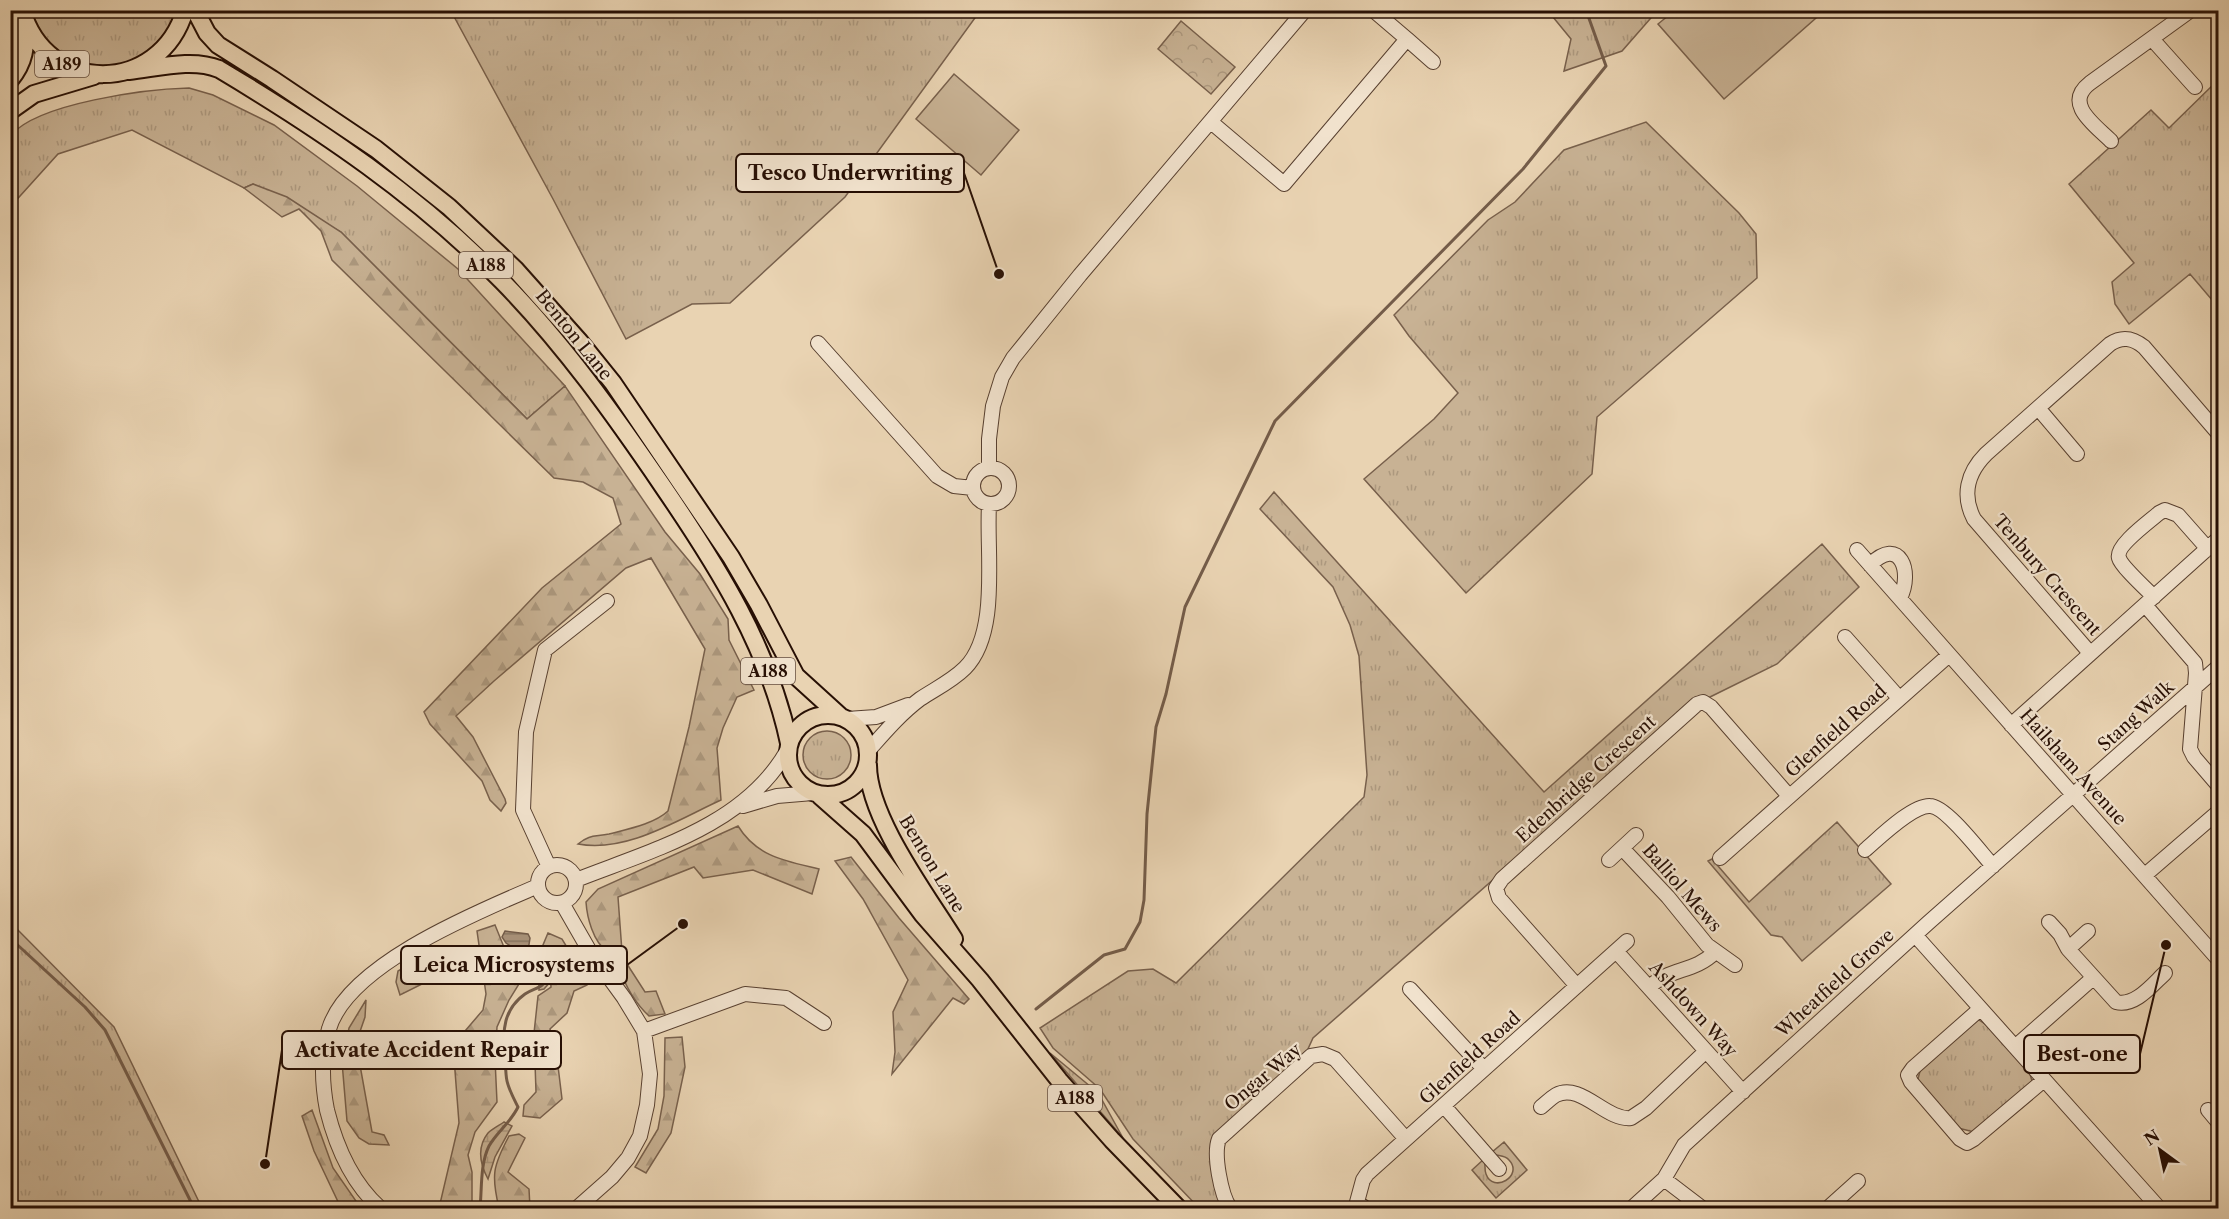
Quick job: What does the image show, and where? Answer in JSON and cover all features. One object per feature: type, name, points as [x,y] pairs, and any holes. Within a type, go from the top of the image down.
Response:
[{"type":"main road","name":"A189","points":[[10,111],[34,94],[100,75],[129,71],[152,60],[177,32],[185,10]]},
{"type":"main road","name":"Benton Lane","points":[[195,10],[207,33],[218,45],[376,149],[449,207],[515,269],[580,342],[653,441],[731,557],[796,676],[843,718]]},
{"type":"main road","name":"A189","points":[[23,14],[38,43],[60,62],[79,71],[100,75]]},
{"type":"main road","name":"A189","points":[[10,80],[21,65],[24,56],[23,14]]},
{"type":"main road","name":"Benton Lane","points":[[129,71],[197,64],[219,69],[286,110],[388,181],[436,219],[503,282],[559,345],[598,395],[669,495],[715,567],[737,603],[763,659],[778,699],[788,747]]},
{"type":"main road","points":[[788,747],[796,730],[807,720],[820,716],[843,718]]},
{"type":"main road","name":"A188","points":[[843,718],[860,730],[868,756]]},
{"type":"main road","name":"A188","points":[[788,747],[788,763],[792,774],[800,784],[817,794]]},
{"type":"main road","name":"Benton Lane","points":[[868,756],[870,789],[882,819],[980,980]]},
{"type":"main road","points":[[817,794],[837,795],[848,790],[860,779],[868,756]]},
{"type":"main road","name":"Benton Lane","points":[[817,794],[863,834],[923,915],[980,980],[1036,1053],[1084,1109],[1178,1209]]},
{"type":"street","points":[[989,468],[989,439],[993,406],[1002,376],[1013,358],[1080,275],[1305,10]]},
{"type":"street","points":[[1373,10],[1433,62]]},
{"type":"street","points":[[2111,141],[2081,108],[2080,93],[2090,83],[2191,11]]},
{"type":"street","points":[[1211,122],[1284,184],[1407,39]]},
{"type":"street","points":[[2152,39],[2194,87]]},
{"type":"street","name":"Tenbury Crescent","points":[[2090,653],[1980,527],[1968,504],[1967,488],[1974,468],[1986,454],[2110,344],[2120,339],[2130,339],[2144,347],[2218,433]]},
{"type":"street","points":[[818,343],[937,476],[954,486],[973,488]]},
{"type":"street","points":[[2038,408],[2077,454]]},
{"type":"street","points":[[989,468],[996,468],[1005,474],[1010,488],[1003,501],[989,505],[977,498],[973,488],[977,474],[989,468]]},
{"type":"street","points":[[868,756],[890,727],[918,701],[960,673],[973,660],[981,645],[986,628],[988,601],[989,505]]},
{"type":"street","points":[[2208,549],[2178,515],[2168,510],[2159,513],[2132,536],[2121,547],[2119,557],[2192,659],[2196,668],[2190,750],[2218,785]]},
{"type":"street","points":[[2011,725],[2218,539]]},
{"type":"street","name":"Hailsham Avenue","points":[[1857,550],[2216,952]]},
{"type":"street","points":[[1870,565],[1884,553],[1891,553],[1899,558],[1906,578],[1900,598]]},
{"type":"street","points":[[549,867],[523,810],[529,722],[545,650],[578,622],[608,601]]},
{"type":"street","points":[[1845,637],[1899,698]]},
{"type":"street","name":"Glenfield Road","points":[[1720,858],[1949,655]]},
{"type":"street","name":"Stang Walk","points":[[2074,795],[2218,667]]},
{"type":"street","points":[[843,718],[876,717],[918,701]]},
{"type":"street","name":"Edenbridge Crescent","points":[[1577,986],[1499,898],[1496,888],[1502,879],[1632,761],[1697,704],[1703,702],[1711,707],[1790,796]]},
{"type":"street","points":[[735,809],[773,773],[788,747]]},
{"type":"street","points":[[576,880],[687,835],[735,809],[777,796],[817,794]]},
{"type":"street","name":"Wheatfield Grove","points":[[1632,1209],[1664,1179],[1676,1155],[1684,1145],[1915,935],[2074,795]]},
{"type":"street","points":[[1865,850],[1915,811],[1925,806],[1933,806],[1945,814],[1993,866]]},
{"type":"street","points":[[2145,875],[2218,812]]},
{"type":"street","name":"Balliol Mews","points":[[1609,860],[1636,835]]},
{"type":"street","name":"Balliol Mews","points":[[1622,848],[1715,952],[1735,965]]},
{"type":"street","points":[[564,866],[569,869],[576,880],[575,892],[562,903],[547,900],[538,886],[543,872],[549,867],[564,866]]},
{"type":"street","points":[[380,1209],[354,1177],[333,1132],[323,1083],[323,1062],[329,1028],[339,1007],[357,986],[406,951],[456,922],[538,886]]},
{"type":"street","points":[[562,903],[589,950],[624,998],[644,1031],[650,1074],[647,1105],[640,1136],[628,1158],[577,1209]]},
{"type":"street","points":[[2049,922],[2060,934],[2068,949],[2112,999],[2122,1003],[2132,1001],[2165,974]]},
{"type":"street","points":[[2068,949],[2088,931]]},
{"type":"street","points":[[1915,935],[2159,1209]]},
{"type":"street","name":"Glenfield Road","points":[[1357,1206],[1365,1176],[1627,941]]},
{"type":"street","name":"Ashdown Way","points":[[1616,951],[1743,1092]]},
{"type":"street","name":"Balliol Mews","points":[[1649,987],[1666,975],[1702,964],[1715,952]]},
{"type":"street","points":[[2015,1047],[2093,978]]},
{"type":"street","points":[[1410,989],[1484,1069]]},
{"type":"street","points":[[644,1031],[745,994],[786,998],[824,1023]]},
{"type":"street","points":[[1980,1009],[1912,1068],[1908,1075],[1911,1082],[1960,1139],[1967,1143],[1974,1139],[2044,1080]]},
{"type":"street","points":[[1541,1107],[1557,1095],[1568,1093],[1583,1097],[1617,1117],[1631,1118],[1646,1108],[1706,1051]]},
{"type":"street","name":"Ongar Way","points":[[1230,1209],[1225,1199],[1217,1162],[1217,1146],[1220,1139],[1311,1056],[1323,1054],[1335,1059],[1406,1139]]},
{"type":"street","points":[[1444,1106],[1499,1169]]},
{"type":"street","points":[[2208,1110],[2218,1122]]},
{"type":"street","points":[[1664,1179],[1702,1209]]},
{"type":"street","points":[[1828,1209],[1858,1181]]},
{"type":"green space","points":[[30,11],[177,11],[169,28],[157,43],[143,54],[128,62],[111,66],[93,66],[75,61],[53,48],[38,28]]},
{"type":"green space","points":[[451,11],[980,11],[845,197],[730,303],[692,304],[626,339]]},
{"type":"green space","points":[[1548,11],[1657,11],[1622,51],[1564,71],[1571,39]]},
{"type":"green space","points":[[1674,11],[1824,11],[1724,99],[1658,24]]},
{"type":"green space","points":[[1181,21],[1235,67],[1211,94],[1158,49]]},
{"type":"green space","points":[[954,74],[1019,130],[981,175],[916,119]]},
{"type":"green space","points":[[2218,80],[2218,307],[2190,274],[2129,324],[2115,304],[2112,282],[2134,263],[2069,184],[2151,110],[2169,128]]},
{"type":"green space","points":[[189,88],[213,95],[274,125],[357,186],[458,269],[565,386],[527,419],[341,232],[253,184],[244,188],[132,130],[58,154],[11,206],[11,135],[25,124],[68,106],[94,100],[147,91]]},
{"type":"green space","points":[[1646,122],[1739,213],[1756,234],[1757,278],[1597,417],[1592,474],[1466,593],[1364,479],[1434,419],[1458,393],[1394,315],[1488,220],[1515,202],[1564,150]]},
{"type":"green space","points":[[253,184],[287,197],[341,232],[527,419],[565,386],[665,532],[700,574],[728,619],[729,640],[754,690],[737,697],[717,748],[721,800],[651,833],[633,839],[596,846],[578,844],[589,837],[648,823],[668,811],[705,649],[651,558],[626,568],[456,716],[473,737],[505,799],[506,803],[501,811],[490,800],[482,781],[430,724],[424,712],[542,588],[621,524],[613,498],[583,482],[554,478],[332,260],[321,231],[299,209],[282,217],[244,188]]},
{"type":"green space","points":[[1274,492],[1544,792],[1822,544],[1859,587],[1777,664],[1706,699],[1569,813],[1313,1038],[1307,1051],[1219,1131],[1224,1208],[1199,1208],[1133,1139],[1100,1089],[1053,1048],[1040,1028],[1128,971],[1153,969],[1176,983],[1364,797],[1367,775],[1359,656],[1350,625],[1333,587],[1260,509]]},
{"type":"green space","points":[[827,731],[844,738],[851,755],[844,772],[827,779],[810,772],[803,755],[810,738]]},
{"type":"green space","points":[[1837,822],[1891,884],[1802,961],[1782,937],[1771,935],[1708,861],[1712,859],[1749,902]]},
{"type":"green space","points":[[738,826],[754,845],[763,851],[784,860],[819,869],[812,894],[753,870],[703,878],[694,867],[618,897],[622,952],[611,953],[602,947],[592,929],[586,902],[598,889]]},
{"type":"green space","points":[[851,857],[899,918],[969,999],[964,1004],[953,998],[892,1074],[895,1052],[893,1012],[908,980],[863,899],[835,861]]},
{"type":"green space","points":[[11,923],[114,1027],[202,1208],[11,1208]]},
{"type":"green space","points":[[495,925],[519,984],[497,1027],[495,1059],[497,1102],[475,1132],[468,1155],[472,1172],[472,1208],[439,1208],[459,1123],[453,1045],[483,1010],[486,994],[477,931]]},
{"type":"green space","points":[[548,933],[562,939],[568,949],[584,964],[587,985],[574,991],[567,1013],[550,1029],[562,1099],[540,1118],[523,1116],[524,1105],[536,1092],[534,1033],[538,996],[551,987],[550,968],[541,961],[543,945]]},
{"type":"green space","points":[[417,960],[422,970],[422,984],[400,995],[396,982],[398,971]]},
{"type":"green space","points":[[627,964],[645,992],[656,991],[665,1014],[649,1016],[640,1006],[628,988],[620,969]]},
{"type":"green space","points":[[539,965],[549,972],[551,981],[544,989],[539,990]]},
{"type":"green space","points":[[366,1000],[365,1017],[356,1043],[372,1132],[384,1135],[389,1145],[369,1144],[359,1138],[347,1121],[342,1062],[349,1028]]},
{"type":"green space","points":[[1979,1020],[1988,1026],[2030,1074],[2032,1081],[2029,1088],[1974,1132],[1958,1128],[1921,1088],[1918,1079],[1920,1071],[1975,1021]]},
{"type":"green space","points":[[682,1037],[685,1067],[671,1133],[646,1173],[635,1167],[658,1129],[664,1096],[665,1038]]},
{"type":"green space","points":[[1050,1053],[1091,1087],[1102,1100],[1123,1138]]},
{"type":"green space","points":[[312,1110],[333,1168],[356,1201],[353,1208],[341,1208],[314,1151],[302,1116]]},
{"type":"green space","points":[[504,1122],[512,1126],[495,1157],[488,1179],[481,1162],[482,1144],[488,1133]]},
{"type":"green space","points":[[519,1134],[525,1138],[508,1172],[529,1189],[530,1208],[499,1208],[494,1179],[497,1163],[509,1136]]},
{"type":"green space","points":[[1504,1142],[1527,1170],[1496,1198],[1472,1170],[1484,1159],[1485,1172],[1490,1180],[1500,1183],[1510,1177],[1513,1166],[1509,1160],[1491,1153]]},
{"type":"shaded area","points":[[505,931],[528,934],[530,938],[527,957],[529,963],[525,970],[518,971],[512,947],[502,937]]},
{"type":"waterway","points":[[1036,1009],[1104,955],[1125,949],[1140,922],[1144,900],[1147,814],[1156,727],[1166,694],[1185,607],[1275,421],[1523,169],[1606,66],[1586,10]]},
{"type":"waterway","points":[[10,938],[85,1007],[105,1030],[194,1208]]},
{"type":"waterway","points":[[480,1208],[486,1153],[492,1141],[518,1107],[506,1078],[504,1036],[506,1020],[518,1000],[542,985],[546,979],[546,974],[529,963]]},
{"type":"place","name":"Tesco Underwriting","points":[[999,274]]},
{"type":"place","name":"Leica Microsystems","points":[[683,924]]},
{"type":"place","name":"Best-one","points":[[2166,945]]},
{"type":"place","name":"Activate Accident Repair","points":[[265,1164]]}]
